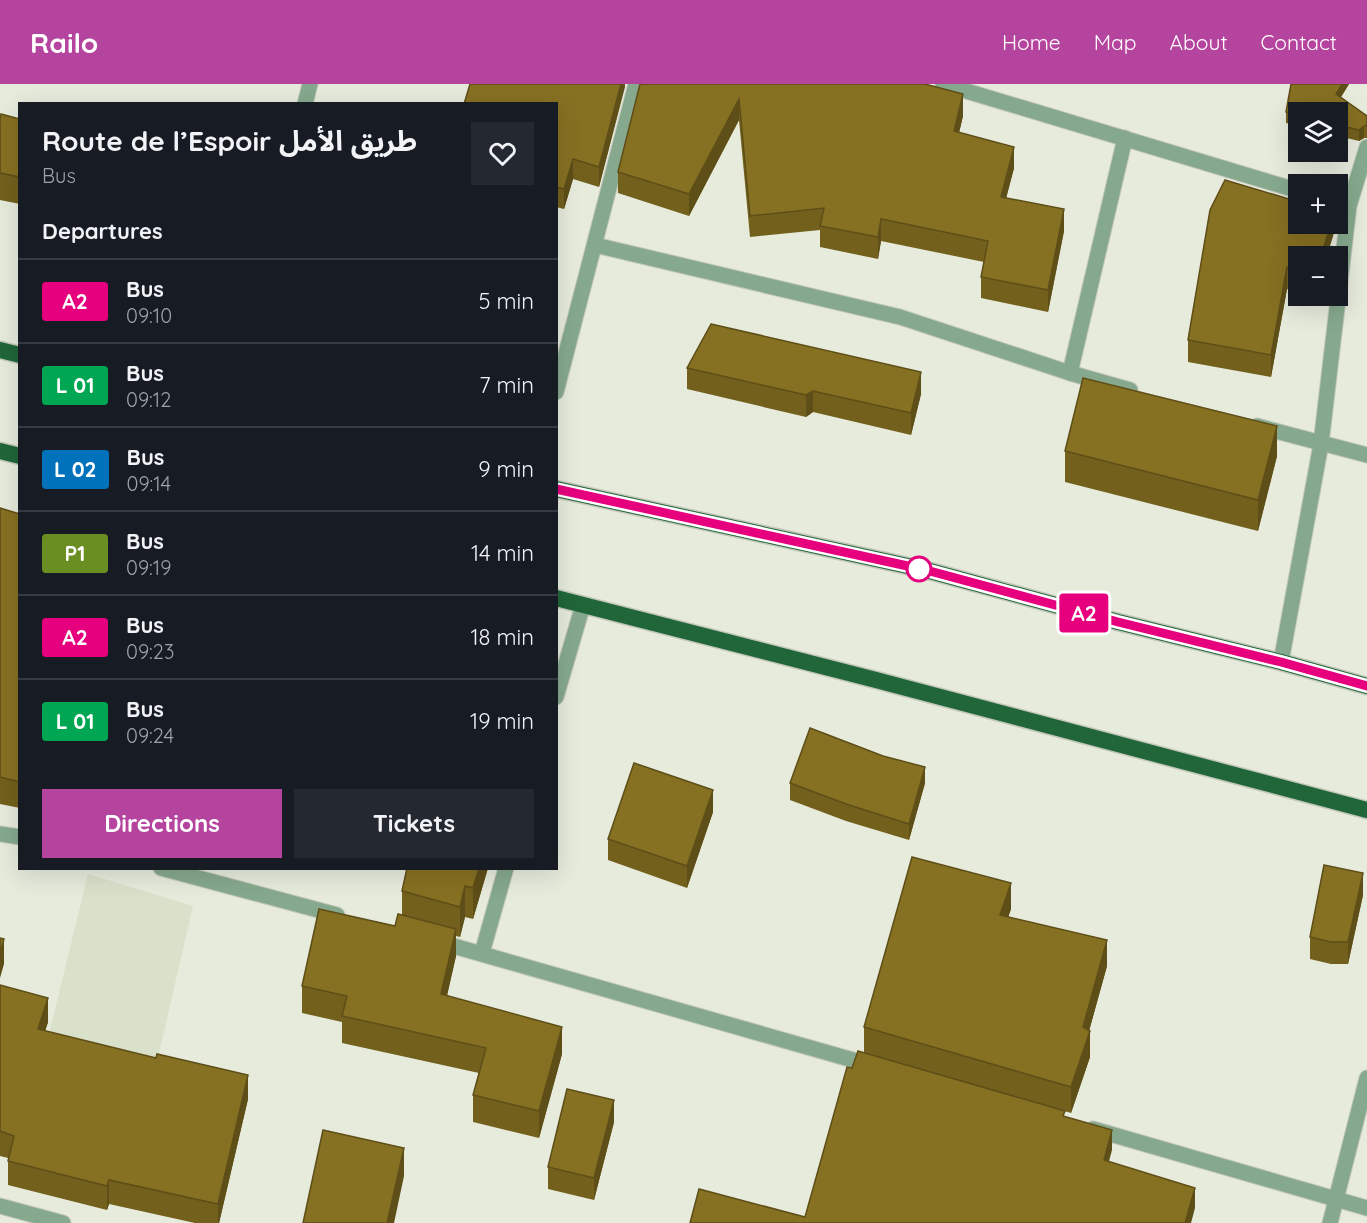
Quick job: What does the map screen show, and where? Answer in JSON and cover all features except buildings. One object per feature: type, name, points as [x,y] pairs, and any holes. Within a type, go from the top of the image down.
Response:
[{"type":"highway","points":[[0,350],[18,354]]},
{"type":"highway","points":[[0,451],[18,456]]},
{"type":"highway","points":[[558,489],[926,570],[1367,686]]},
{"type":"highway","points":[[558,599],[1367,810]]},
{"type":"street","points":[[558,385],[636,84]]},
{"type":"street","points":[[943,84],[1288,188]]},
{"type":"street","points":[[305,85],[305,102]]},
{"type":"street","points":[[1070,373],[1125,138]]},
{"type":"street","points":[[1348,194],[1367,147]]},
{"type":"street","points":[[1281,662],[1320,444],[1341,234]]},
{"type":"street","points":[[595,245],[900,317],[1070,373],[1150,396]]},
{"type":"street","points":[[1241,422],[1367,455]]},
{"type":"street","points":[[558,690],[583,605]]},
{"type":"street","points":[[0,834],[18,837]]},
{"type":"street","points":[[168,870],[356,920]]},
{"type":"street","points":[[482,953],[505,870]]},
{"type":"street","points":[[424,938],[892,1071]]},
{"type":"street","points":[[1330,1223],[1367,1078]]},
{"type":"street","points":[[1074,1124],[1367,1208]]},
{"type":"street","points":[[0,1206],[63,1223]]},
{"type":"shaded area","points":[[88,874],[193,906],[155,1071],[49,1034]]},
{"type":"bus line","name":"A2","points":[[558,489],[926,570],[1367,686]]}]
